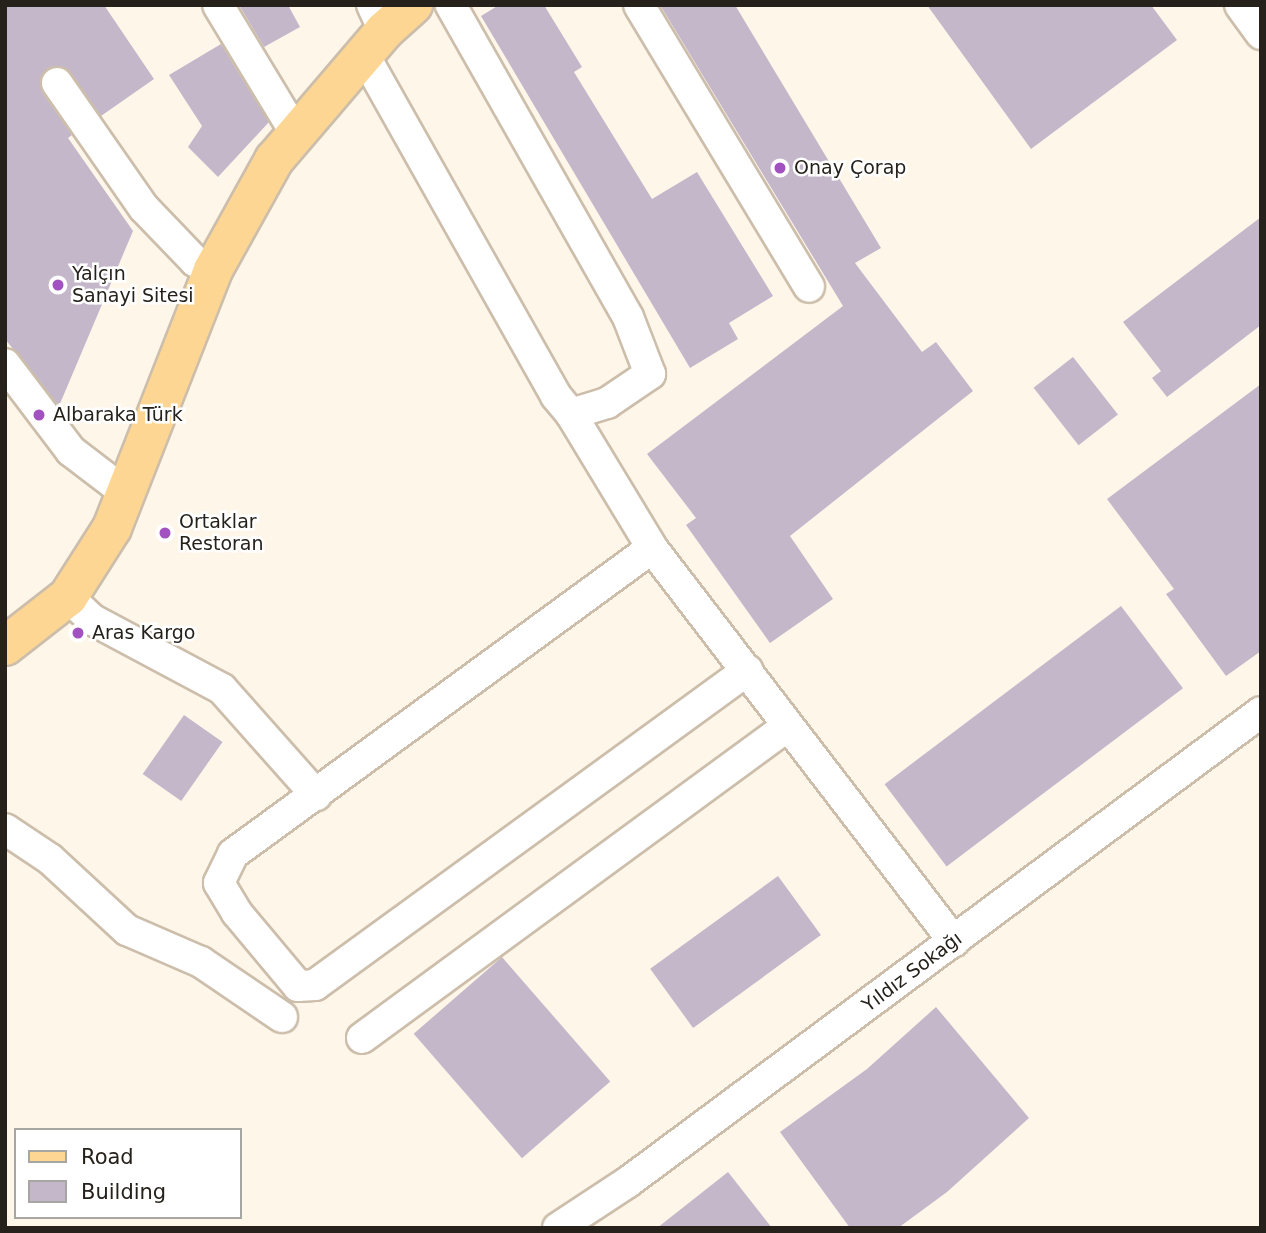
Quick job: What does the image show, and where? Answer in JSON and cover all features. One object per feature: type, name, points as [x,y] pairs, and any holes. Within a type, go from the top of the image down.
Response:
[{"type":"main road","points":[[5,646],[68,597],[112,528],[214,271],[274,160],[373,30],[413,5]]},
{"type":"street","points":[[218,5],[296,134]]},
{"type":"street","points":[[451,5],[628,317],[650,374],[607,403],[571,414]]},
{"type":"street","points":[[639,5],[809,287]]},
{"type":"street","points":[[1240,5],[1261,34]]},
{"type":"street","points":[[373,30],[571,414],[652,548],[748,670],[785,728],[954,941]]},
{"type":"street","points":[[57,83],[144,208],[195,261],[214,271]]},
{"type":"street","points":[[5,364],[71,451],[126,493]]},
{"type":"street","points":[[652,548],[233,854],[219,883],[298,986],[315,985],[748,670]]},
{"type":"street","points":[[68,597],[93,620],[222,689],[316,795]]},
{"type":"street","name":"Yıldız Sokağı","points":[[558,1228],[954,941],[1261,712]]},
{"type":"street","points":[[362,1038],[785,728]]},
{"type":"street","points":[[5,829],[50,859],[127,930],[201,962],[282,1017]]},
{"type":"building","name":"Yalçın Sanayi Sitesi","points":[[5,5],[104,5],[154,79],[101,116],[65,68],[48,68],[41,76],[42,92],[72,135],[68,138],[133,231],[59,406],[5,339]]},
{"type":"building","points":[[239,5],[288,5],[300,27],[264,47]]},
{"type":"building","points":[[499,5],[544,5],[582,67],[574,72],[652,199],[697,172],[773,296],[729,323],[738,339],[690,368],[481,16]]},
{"type":"building","points":[[660,5],[735,5],[881,248],[855,263],[922,352],[936,342],[973,391],[790,536],[833,599],[770,643],[686,525],[696,518],[647,454],[843,306]]},
{"type":"building","points":[[927,5],[1151,5],[1177,40],[1031,149]]},
{"type":"building","points":[[221,44],[269,122],[218,177],[188,147],[202,126],[169,75]]},
{"type":"building","points":[[1261,217],[1261,325],[1167,397],[1152,378],[1161,371],[1123,322]]},
{"type":"building","points":[[1073,357],[1118,415],[1079,445],[1034,388]]},
{"type":"building","points":[[1261,384],[1261,651],[1226,676],[1166,594],[1174,589],[1107,499]]},
{"type":"building","points":[[1121,606],[1183,688],[947,866],[885,784]]},
{"type":"building","points":[[184,715],[223,742],[181,801],[143,774]]},
{"type":"building","points":[[778,876],[821,935],[693,1028],[650,969]]},
{"type":"building","points":[[502,957],[610,1082],[522,1158],[414,1034]]},
{"type":"building","points":[[936,1007],[1029,1118],[947,1192],[898,1228],[850,1228],[780,1132],[867,1069]]},
{"type":"building","points":[[728,1172],[772,1228],[657,1228]]},
{"type":"place","name":"Onay Çorap","points":[[780,168]]},
{"type":"place","name":"Yalçın Sanayi Sitesi","points":[[58,285]]},
{"type":"place","name":"Albaraka Türk","points":[[39,415]]},
{"type":"place","name":"Ortaklar Restoran","points":[[165,533]]},
{"type":"place","name":"Aras Kargo","points":[[78,633]]}]
